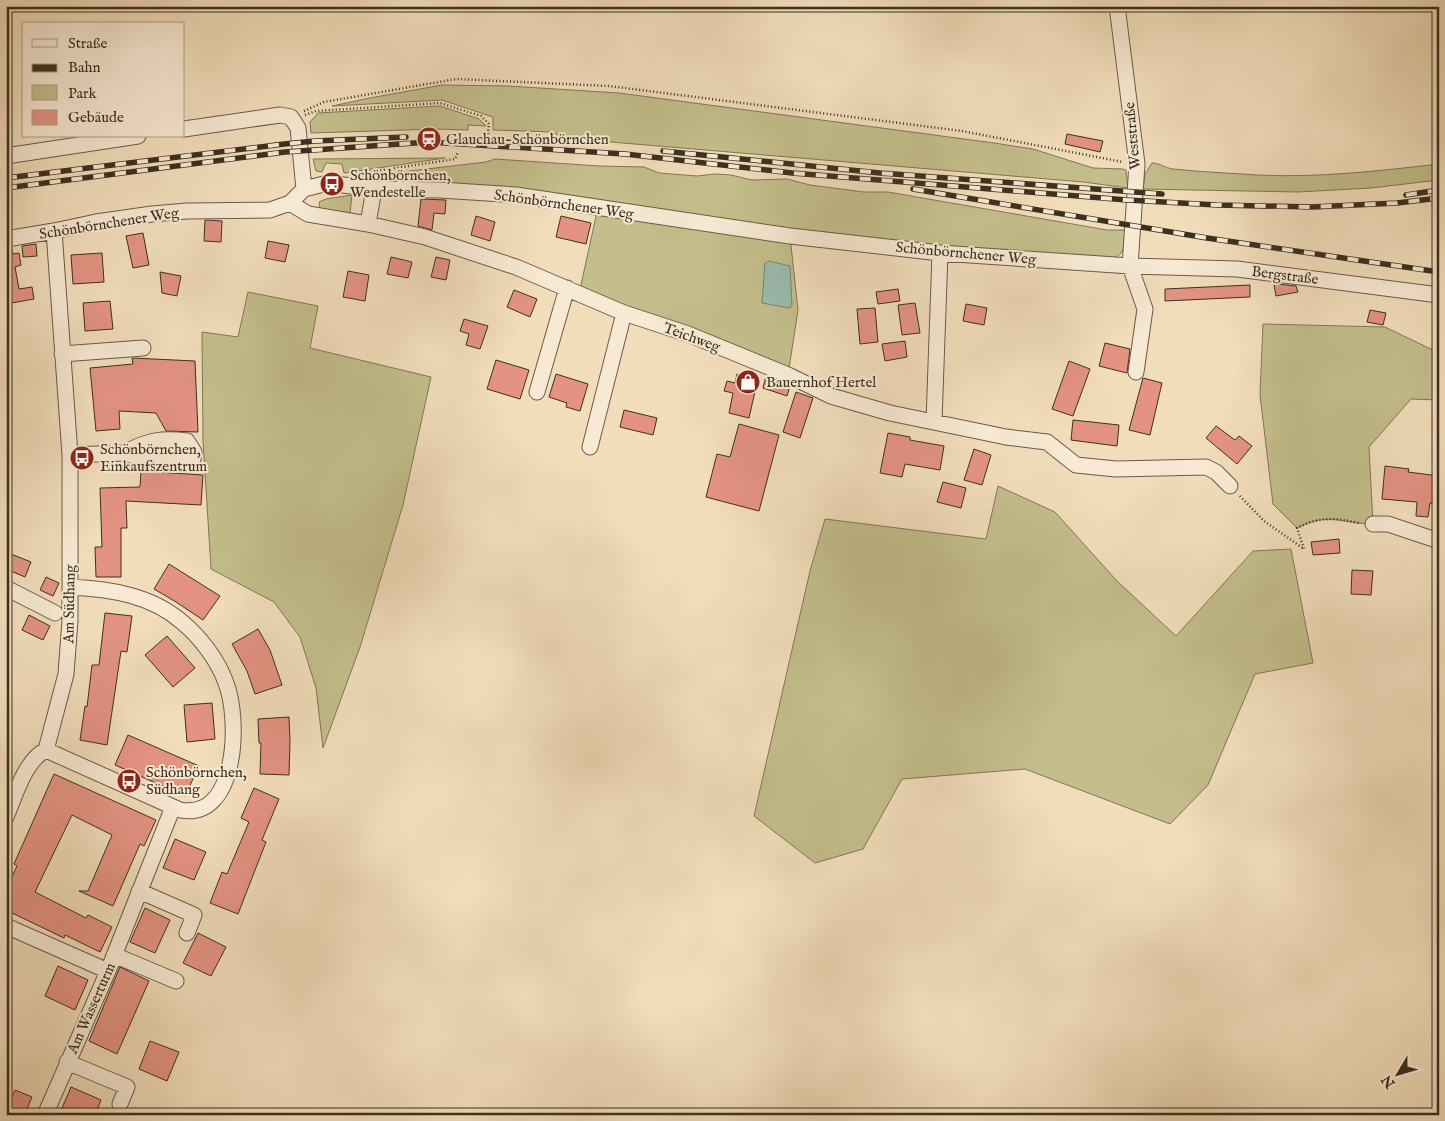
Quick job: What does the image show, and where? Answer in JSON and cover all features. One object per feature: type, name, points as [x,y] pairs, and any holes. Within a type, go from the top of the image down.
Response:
[{"type":"street","name":"Weststraße","points":[[1117,6],[1137,164],[1130,266]]},
{"type":"street","points":[[185,130],[280,115],[291,117],[298,128],[304,189]]},
{"type":"street","points":[[6,156],[125,138]]},
{"type":"street","name":"Schönbörnchener Weg","points":[[6,239],[54,232],[96,222],[152,214],[187,211],[270,210],[290,203],[304,189],[328,183],[374,189],[440,190],[516,195],[790,236],[940,252],[1130,266]]},
{"type":"street","points":[[368,224],[374,189]]},
{"type":"street","name":"Teichweg","points":[[290,203],[308,214],[368,224],[425,237],[507,264],[624,313],[688,334],[788,375],[831,396],[890,413],[1006,437],[1047,442],[1076,465],[1116,468],[1206,467],[1216,472],[1230,486]]},
{"type":"street","name":"Am Südhang","points":[[46,750],[66,674],[71,587],[70,455],[54,232]]},
{"type":"street","points":[[934,421],[940,252]]},
{"type":"street","points":[[1130,266],[1146,309],[1136,372]]},
{"type":"street","name":"Bergstraße","points":[[1130,266],[1237,269],[1439,295]]},
{"type":"street","points":[[537,392],[567,288]]},
{"type":"street","points":[[590,447],[624,313]]},
{"type":"street","points":[[62,354],[143,348]]},
{"type":"street","points":[[70,455],[125,453]]},
{"type":"street","points":[[1380,524],[1439,541]]},
{"type":"street","points":[[6,817],[29,765],[38,754],[46,750],[188,812],[201,809],[214,802],[230,762],[234,732],[233,707],[226,682],[200,638],[181,620],[137,597],[110,591],[71,587]]},
{"type":"street","points":[[6,588],[55,613]]},
{"type":"street","name":"Am Wasserturm","points":[[44,1115],[108,971],[173,807]]},
{"type":"street","points":[[139,891],[194,914],[187,933]]},
{"type":"street","points":[[6,926],[108,971]]},
{"type":"street","name":"Am Wasserturm","points":[[114,955],[176,981]]},
{"type":"street","name":"Am Wasserturm","points":[[67,1062],[128,1087],[120,1104]]},
{"type":"path","points":[[291,117],[324,102],[456,79],[609,86],[962,131],[1137,164]]},
{"type":"path","points":[[291,117],[316,111],[440,103],[481,116],[489,124],[488,134]]},
{"type":"path","points":[[360,173],[455,159],[458,152]]},
{"type":"path","points":[[1230,486],[1264,521],[1304,549],[1297,528],[1310,521],[1331,518],[1380,524]]},
{"type":"green space","points":[[442,85],[508,86],[619,93],[994,143],[1033,149],[1093,168],[1126,170],[1128,188],[1083,182],[564,138],[552,132],[493,130],[493,117],[442,100],[332,106]]},
{"type":"green space","points":[[440,106],[479,119],[486,126],[468,125],[468,130],[436,129],[311,133],[310,122],[318,113]]},
{"type":"green space","points":[[445,158],[344,173],[342,164],[326,163],[322,172],[316,171],[313,159]]},
{"type":"green space","points":[[495,159],[644,167],[659,173],[697,176],[731,175],[752,180],[787,179],[810,185],[864,192],[888,192],[1107,230],[1125,230],[1124,244],[1120,254],[1112,259],[997,252],[350,181],[350,178],[486,162]]},
{"type":"green space","points":[[1152,163],[1173,169],[1280,176],[1348,173],[1439,164],[1439,180],[1371,188],[1298,192],[1143,189],[1145,174]]},
{"type":"green space","points":[[352,195],[350,213],[320,210],[319,202]]},
{"type":"green space","points":[[598,207],[790,236],[798,310],[788,375],[579,294]]},
{"type":"green space","points":[[248,292],[318,306],[310,348],[431,377],[403,505],[360,647],[323,748],[316,688],[300,637],[274,602],[211,569],[203,441],[202,332],[238,337]]},
{"type":"green space","points":[[1263,324],[1385,327],[1439,353],[1439,400],[1411,399],[1369,447],[1373,524],[1327,519],[1308,523],[1297,528],[1273,504],[1260,395]]},
{"type":"green space","points":[[998,486],[1055,512],[1117,581],[1176,636],[1253,551],[1291,549],[1313,663],[1255,674],[1208,785],[1170,824],[1025,769],[902,779],[863,849],[815,863],[754,816],[810,571],[825,519],[986,539]]},
{"type":"shaded area","points":[[769,261],[790,266],[792,306],[789,308],[762,303],[765,263]]},
{"type":"building","points":[[1067,134],[1103,141],[1100,152],[1065,144]]},
{"type":"building","points":[[421,199],[446,200],[445,214],[434,213],[432,230],[418,226]]},
{"type":"building","points":[[476,216],[495,222],[490,241],[471,235]]},
{"type":"building","points":[[561,216],[591,223],[586,244],[556,237]]},
{"type":"building","points":[[205,220],[222,221],[221,242],[204,241]]},
{"type":"building","points":[[143,233],[149,265],[133,268],[126,236]]},
{"type":"building","points":[[268,241],[289,245],[285,262],[265,258]]},
{"type":"building","points":[[36,244],[37,256],[23,257],[22,246]]},
{"type":"building","points":[[6,248],[12,248],[13,254],[19,253],[21,265],[15,267],[19,289],[32,287],[34,299],[6,304]]},
{"type":"building","points":[[102,253],[104,282],[73,284],[71,255]]},
{"type":"building","points":[[391,257],[412,262],[408,278],[387,274]]},
{"type":"building","points":[[436,257],[450,260],[446,280],[431,277]]},
{"type":"building","points":[[348,271],[369,275],[365,301],[343,297]]},
{"type":"building","points":[[160,272],[181,276],[177,296],[162,293]]},
{"type":"building","points":[[1250,285],[1250,297],[1165,301],[1165,289]]},
{"type":"building","points":[[1274,285],[1296,286],[1298,292],[1276,296]]},
{"type":"building","points":[[898,289],[900,301],[878,304],[876,292]]},
{"type":"building","points":[[514,290],[537,299],[530,317],[507,307]]},
{"type":"building","points":[[110,301],[113,329],[85,331],[83,303]]},
{"type":"building","points":[[915,303],[920,333],[902,335],[898,305]]},
{"type":"building","points":[[966,304],[987,308],[984,325],[963,321]]},
{"type":"building","points":[[875,308],[878,342],[860,344],[857,309]]},
{"type":"building","points":[[1370,310],[1386,313],[1383,325],[1367,322]]},
{"type":"building","points":[[464,319],[488,326],[480,349],[466,345],[469,334],[460,331]]},
{"type":"building","points":[[905,341],[907,357],[885,361],[882,344]]},
{"type":"building","points":[[1105,343],[1130,349],[1127,373],[1099,366]]},
{"type":"building","points":[[132,358],[195,361],[198,432],[166,431],[156,413],[119,411],[120,429],[96,431],[90,368],[133,364]]},
{"type":"building","points":[[496,360],[529,370],[520,399],[487,389]]},
{"type":"building","points":[[1069,361],[1090,369],[1073,416],[1052,409]]},
{"type":"building","points":[[556,374],[588,384],[580,411],[566,407],[567,403],[549,397]]},
{"type":"building","points":[[737,374],[758,378],[749,418],[729,413],[733,393],[724,391],[727,381],[735,383]]},
{"type":"building","points":[[766,376],[790,386],[787,396],[763,388]]},
{"type":"building","points":[[1143,378],[1162,383],[1150,435],[1129,430]]},
{"type":"building","points":[[796,392],[813,398],[800,438],[783,432]]},
{"type":"building","points":[[624,410],[657,418],[653,435],[620,427]]},
{"type":"building","points":[[1073,420],[1119,425],[1117,446],[1071,440]]},
{"type":"building","points":[[739,424],[779,435],[759,511],[706,497],[717,454],[730,457]]},
{"type":"building","points":[[1216,426],[1235,440],[1239,436],[1252,446],[1237,464],[1206,438]]},
{"type":"building","points":[[888,433],[910,437],[910,440],[944,446],[940,470],[905,464],[902,477],[880,473]]},
{"type":"building","points":[[974,449],[991,455],[982,485],[964,480]]},
{"type":"building","points":[[1385,466],[1409,469],[1408,472],[1439,476],[1436,504],[1430,503],[1428,517],[1416,516],[1417,502],[1382,499]]},
{"type":"building","points":[[141,471],[203,475],[201,505],[126,501],[127,528],[121,528],[121,577],[96,577],[95,547],[102,547],[100,488],[140,487]]},
{"type":"building","points":[[943,482],[966,488],[961,508],[937,502]]},
{"type":"building","points":[[1339,539],[1340,553],[1313,555],[1311,542]]},
{"type":"building","points":[[6,552],[31,562],[25,577],[6,569]]},
{"type":"building","points":[[169,564],[220,596],[203,620],[154,589]]},
{"type":"building","points":[[1352,570],[1373,571],[1371,595],[1351,594]]},
{"type":"building","points":[[46,577],[59,583],[53,596],[40,590]]},
{"type":"building","points":[[105,613],[132,616],[127,652],[121,651],[107,745],[80,740],[85,706],[87,707],[92,665],[99,665]]},
{"type":"building","points":[[29,615],[50,626],[43,640],[22,630]]},
{"type":"building","points":[[258,629],[270,650],[282,685],[255,694],[247,671],[232,644]]},
{"type":"building","points":[[167,636],[195,668],[173,687],[145,655]]},
{"type":"building","points":[[212,703],[215,739],[187,742],[184,705]]},
{"type":"building","points":[[289,717],[289,775],[260,774],[261,743],[259,743],[258,719]]},
{"type":"building","points":[[128,735],[199,766],[185,796],[115,765]]},
{"type":"building","points":[[54,774],[156,820],[144,846],[140,844],[113,906],[79,891],[88,891],[112,835],[72,815],[35,892],[86,918],[88,915],[112,927],[100,952],[65,935],[64,938],[6,910],[6,889],[17,866],[14,864]]},
{"type":"building","points":[[254,788],[279,799],[262,840],[266,842],[238,914],[210,903],[222,872],[227,874],[249,822],[241,818]]},
{"type":"building","points":[[175,839],[206,852],[194,880],[163,868]]},
{"type":"building","points":[[145,908],[170,920],[155,953],[130,942]]},
{"type":"building","points":[[198,933],[226,947],[211,976],[183,963]]},
{"type":"building","points":[[58,966],[88,980],[75,1010],[45,996]]},
{"type":"building","points":[[120,967],[149,981],[117,1054],[89,1041]]},
{"type":"building","points":[[150,1041],[179,1052],[167,1081],[139,1069]]},
{"type":"building","points":[[71,1087],[101,1100],[95,1115],[59,1115]]},
{"type":"building","points":[[15,1090],[32,1097],[25,1114],[8,1107]]},
{"type":"railway","points":[[6,178],[284,144],[406,137]]},
{"type":"railway","points":[[6,188],[285,152],[429,142],[625,154],[792,173],[1127,200],[1217,205],[1312,207],[1397,203],[1439,198]]},
{"type":"railway","points":[[663,151],[880,173],[1162,194]]},
{"type":"railway","points":[[913,189],[1207,238],[1439,272]]},
{"type":"railway","points":[[1406,195],[1439,190]]},
{"type":"place","name":"Glauchau-Schönbörnchen","points":[[429,139]]},
{"type":"place","name":"Schönbörnchen, Wendestelle","points":[[332,184]]},
{"type":"place","name":"Bauernhof Hertel","points":[[748,382]]},
{"type":"place","name":"Schönbörnchen, Einkaufszentrum","points":[[82,458]]},
{"type":"place","name":"Schönbörnchen, Südhang","points":[[129,781]]}]
